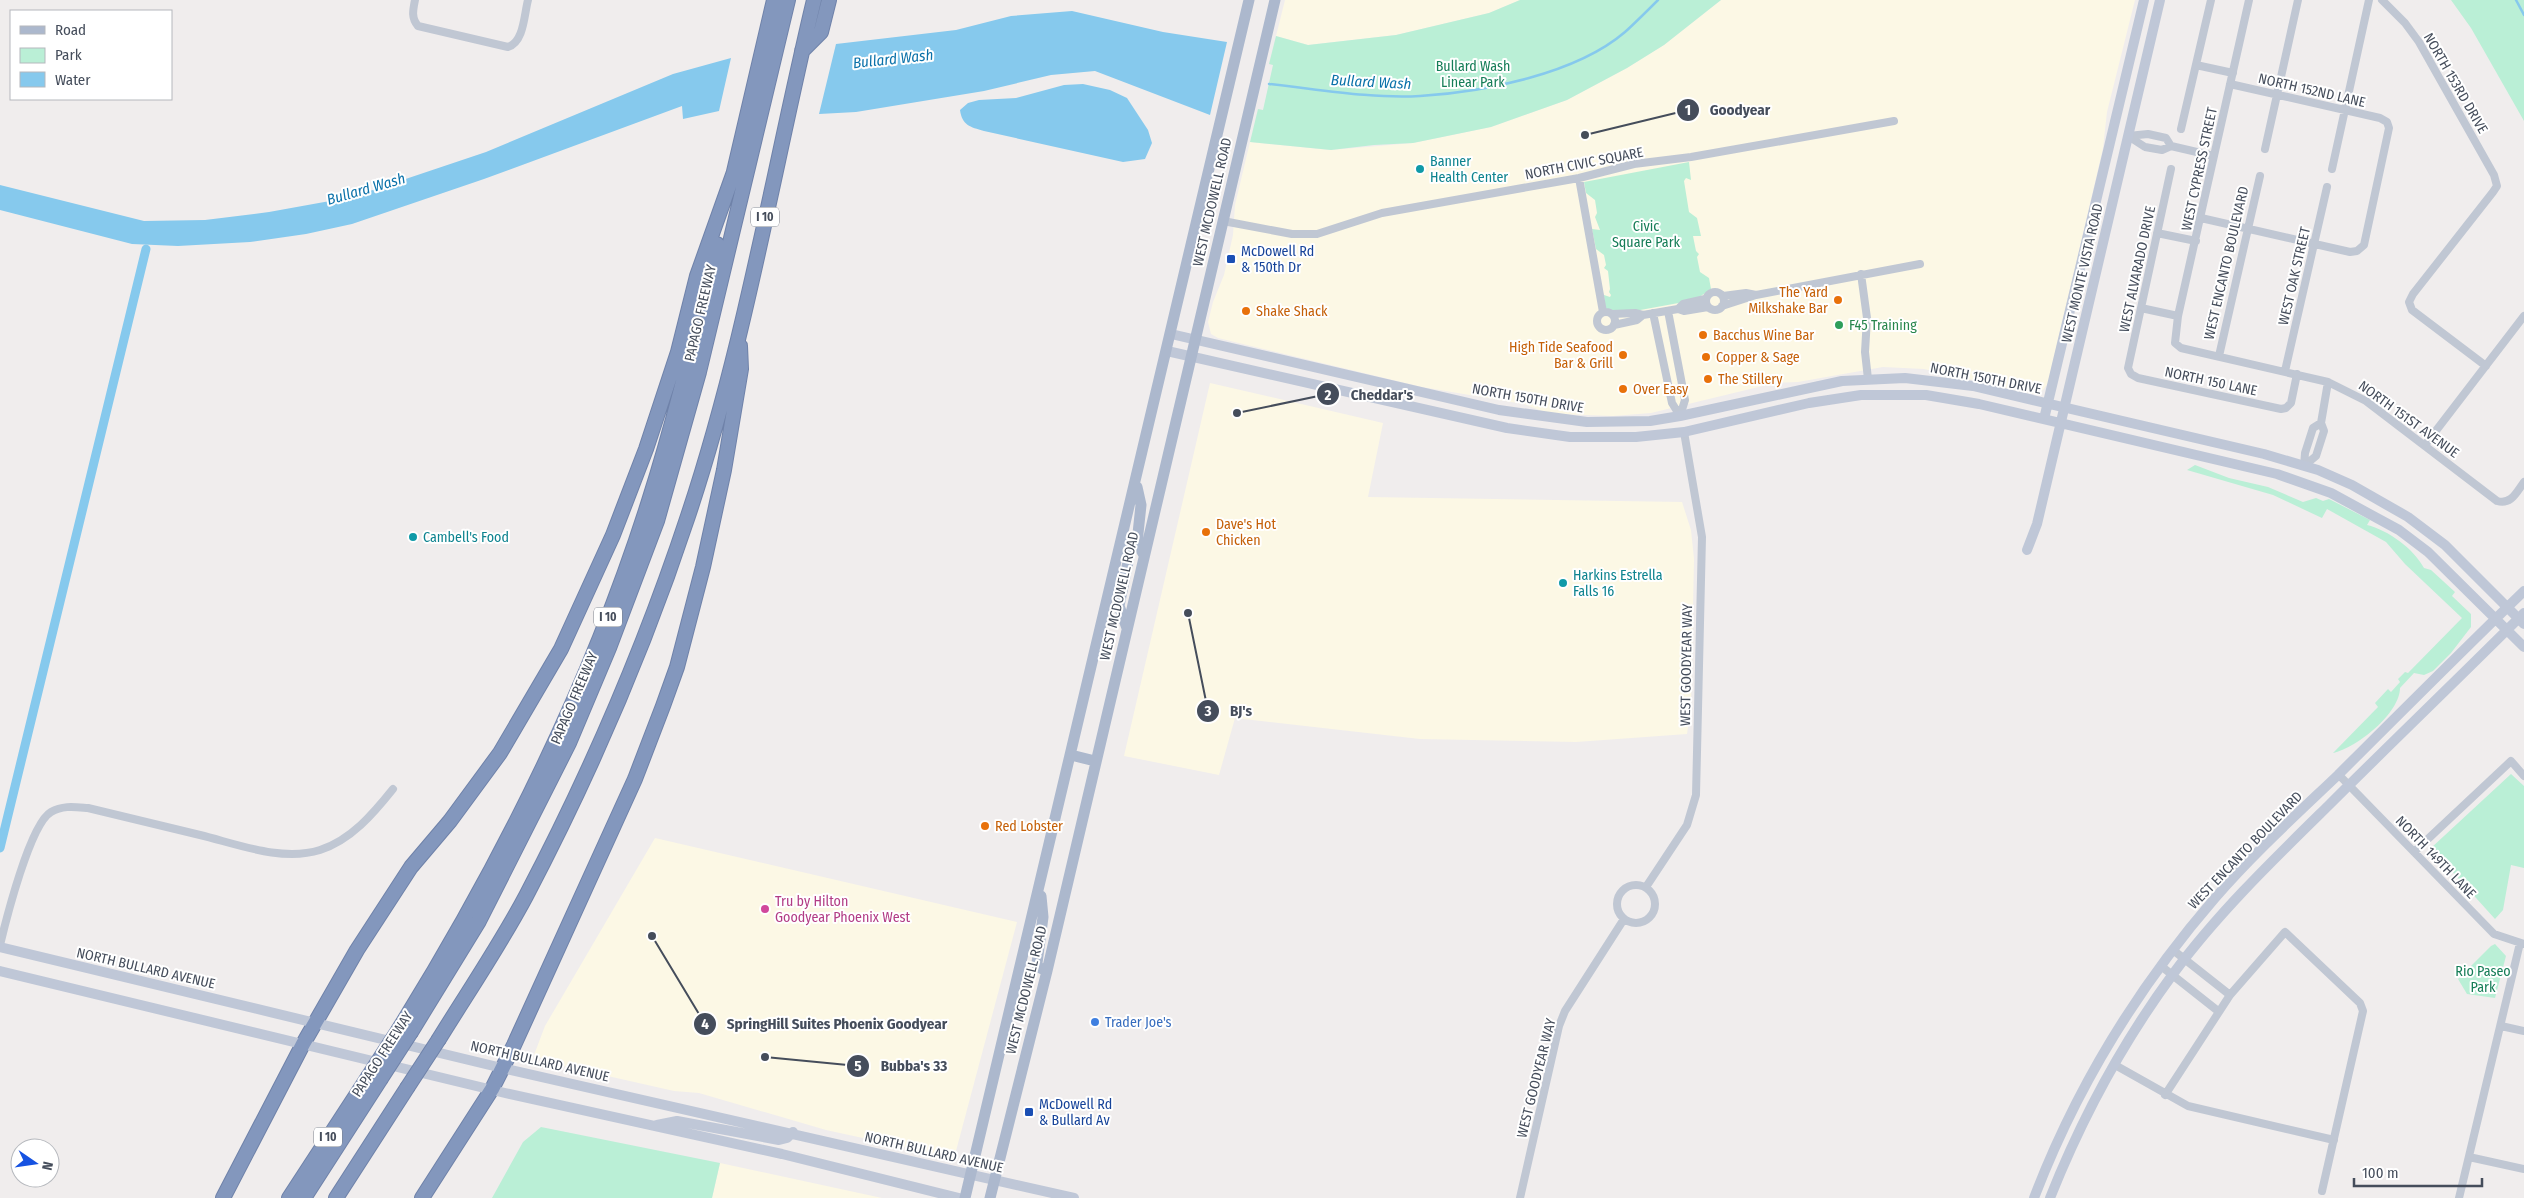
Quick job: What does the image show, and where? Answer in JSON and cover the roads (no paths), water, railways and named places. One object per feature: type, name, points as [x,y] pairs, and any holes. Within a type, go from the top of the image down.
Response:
[{"type":"highway","name":"PAPAGO FREEWAY","points":[[289,1198],[405,1031],[517,822],[562,728],[600,638],[649,502],[675,414],[774,0]]},
{"type":"highway","points":[[405,1031],[480,921],[569,743],[609,648],[656,521],[699,372],[788,0]]},
{"type":"highway","name":"I 10","points":[[336,1198],[439,1039],[525,898],[580,786],[654,615],[689,514],[740,330],[814,0]]},
{"type":"highway","points":[[802,52],[821,32],[829,0]]},
{"type":"highway","points":[[223,1198],[303,1044],[379,914],[411,868],[450,821],[500,753],[545,679],[572,627],[613,535],[646,449],[678,352],[697,276],[734,172]]},
{"type":"highway","points":[[422,1198],[492,1089],[635,779],[677,667],[703,567],[724,470],[741,369],[740,330]]},
{"type":"highway","points":[[304,1198],[374,1078]]},
{"type":"main road","name":"WEST MCDOWELL ROAD","points":[[965,1198],[1249,0]]},
{"type":"main road","name":"WEST MCDOWELL ROAD","points":[[990,1198],[1047,971],[1275,0]]},
{"type":"main road","points":[[1136,483],[1141,505],[1137,544],[1144,555]]},
{"type":"main road","points":[[1121,544],[1129,557],[1119,606],[1127,628]]},
{"type":"main road","points":[[1071,755],[1095,761]]},
{"type":"main road","points":[[1040,887],[1044,917],[1037,963],[1038,967],[1047,971]]},
{"type":"street","points":[[415,0],[413,14],[414,21],[418,26],[508,47],[514,45],[519,38],[528,0]]},
{"type":"street","name":"WEST MONTE VISTA ROAD","points":[[2044,419],[2144,0]]},
{"type":"street","name":"WEST MONTE VISTA ROAD","points":[[2027,550],[2037,524],[2160,0]]},
{"type":"street","points":[[2181,129],[2211,0]]},
{"type":"street","name":"WEST CYPRESS STREET","points":[[2175,343],[2178,316],[2249,0]]},
{"type":"street","points":[[2265,150],[2298,0]]},
{"type":"street","points":[[2332,169],[2369,0]]},
{"type":"street","name":"NORTH 153RD DRIVE","points":[[2382,0],[2406,23],[2419,42],[2494,175],[2497,186],[2413,294],[2409,302],[2412,310],[2486,366]]},
{"type":"street","points":[[2196,65],[2233,73]]},
{"type":"street","name":"NORTH 152ND LANE","points":[[2230,84],[2345,110],[2387,122],[2389,128],[2364,245],[2357,251],[2350,252],[2314,244]]},
{"type":"street","name":"NORTH CIVIC SQUARE","points":[[1223,221],[1292,234],[1317,234],[1382,213],[1580,178],[1634,164],[1691,157],[1894,121]]},
{"type":"street","points":[[2114,132],[2128,136],[2146,147],[2162,150],[2171,146],[2214,156]]},
{"type":"street","points":[[2128,136],[2148,134],[2166,138],[2171,146]]},
{"type":"street","name":"WEST ALVARADO DRIVE","points":[[2131,374],[2128,368],[2171,169]]},
{"type":"street","name":"WEST ENCANTO BOULEVARD","points":[[2219,356],[2260,176]]},
{"type":"street","points":[[1580,178],[1603,312]]},
{"type":"street","name":"WEST OAK STREET","points":[[2285,371],[2327,187]]},
{"type":"street","points":[[2201,218],[2314,244]]},
{"type":"street","points":[[2157,233],[2196,241]]},
{"type":"street","points":[[1603,312],[1643,315],[1678,309],[1683,304],[1706,303],[1717,310],[1722,306],[1756,295],[1920,264]]},
{"type":"street","points":[[1861,274],[1867,318],[1865,352],[1868,378]]},
{"type":"street","points":[[1706,303],[1711,292],[1718,292],[1723,296],[1756,295]]},
{"type":"street","points":[[1722,306],[1723,296]]},
{"type":"street","points":[[2141,308],[2178,316]]},
{"type":"street","points":[[1668,311],[1685,400],[1680,416]]},
{"type":"street","points":[[1603,312],[1597,317],[1598,326],[1606,330],[1614,325],[1637,320],[1643,315]]},
{"type":"street","points":[[1652,313],[1672,403],[1680,416],[1684,432]]},
{"type":"street","points":[[1612,314],[1615,320],[1614,325]]},
{"type":"street","points":[[2425,445],[2524,316]]},
{"type":"street","name":"NORTH 150TH DRIVE","points":[[1171,334],[1499,410],[1553,419],[1609,423],[1680,416],[1828,383],[1868,378],[1905,378],[1951,383],[2048,404],[2304,466],[2352,485],[2408,517],[2445,545],[2511,618]]},
{"type":"street","name":"NORTH 151ST AVENUE","points":[[2175,343],[2181,348],[2328,382],[2366,401],[2496,501],[2504,503],[2510,500],[2524,482]]},
{"type":"street","name":"NORTH 150TH DRIVE","points":[[1167,350],[1522,431],[1588,438],[1636,437],[1684,432],[1809,403],[1861,395],[1890,394],[1942,397],[2044,419],[2300,480],[2356,504],[2412,539],[2511,618]]},
{"type":"street","name":"NORTH 150 LANE","points":[[2131,374],[2138,378],[2286,408],[2291,403],[2297,374]]},
{"type":"street","points":[[2300,480],[2304,466],[2316,456],[2324,431],[2321,423],[2328,382]]},
{"type":"street","name":"WEST GOODYEAR WAY","points":[[1646,887],[1687,825],[1696,794],[1702,537],[1684,432]]},
{"type":"street","points":[[2524,592],[2511,618],[2524,647]]},
{"type":"street","name":"WEST ENCANTO BOULEVARD","points":[[2034,1198],[2062,1129],[2086,1083],[2127,1015],[2172,950],[2232,879],[2338,774],[2511,618]]},
{"type":"street","name":"WEST ENCANTO BOULEVARD","points":[[2050,1198],[2115,1065],[2172,975],[2260,872],[2349,785],[2511,618]]},
{"type":"street","points":[[2414,852],[2511,761],[2524,776]]},
{"type":"street","name":"NORTH 149TH LANE","points":[[2338,774],[2494,934],[2522,944]]},
{"type":"street","points":[[0,946],[10,902],[30,845],[39,822],[50,812],[66,807],[88,808],[267,851],[300,854],[320,850],[338,843],[358,828],[393,789]]},
{"type":"street","points":[[1631,884],[1646,887],[1654,899],[1652,914],[1639,923],[1624,920],[1616,907],[1619,893],[1631,884]]},
{"type":"street","name":"WEST GOODYEAR WAY","points":[[1520,1198],[1562,1018],[1624,920]]},
{"type":"street","points":[[2164,1095],[2218,1011],[2284,932],[2360,1003],[2363,1011],[2322,1191]]},
{"type":"street","points":[[2459,1198],[2522,944]]},
{"type":"street","name":"NORTH BULLARD AVENUE","points":[[0,946],[502,1068],[793,1132],[1074,1198]]},
{"type":"street","points":[[2172,950],[2230,995]]},
{"type":"street","points":[[2161,966],[2218,1011]]},
{"type":"street","points":[[0,970],[492,1089],[653,1125],[959,1198]]},
{"type":"street","points":[[2501,1026],[2524,1031]]},
{"type":"street","points":[[2115,1065],[2164,1095],[2188,1106],[2334,1140]]},
{"type":"street","points":[[653,1125],[677,1121],[779,1140],[787,1138],[793,1132]]},
{"type":"street","points":[[2469,1157],[2524,1169]]},
{"type":"street","points":[[2040,1180],[2055,1185]]},
{"type":"water","points":[[1072,11],[1163,32],[1227,42],[1210,115],[1095,71],[1051,75],[984,91],[856,112],[819,114],[836,44],[956,30],[1011,16]]},
{"type":"water","points":[[731,58],[719,111],[683,119],[682,106],[484,179],[352,224],[306,234],[250,242],[178,246],[132,244],[0,210],[0,185],[144,221],[205,220],[269,212],[352,197],[486,152],[673,74]]},
{"type":"water","points":[[1083,84],[1110,90],[1127,98],[1148,130],[1152,143],[1145,159],[1123,162],[984,131],[968,125],[961,115],[960,110],[968,103],[979,100],[1016,98],[1064,85]]},
{"type":"waterway","name":"Bullard Wash","points":[[1269,84],[1364,95],[1402,97],[1445,94],[1500,85],[1555,70],[1605,47],[1625,32],[1658,0]]},
{"type":"waterway","name":"Bullard Wash","points":[[2516,0],[2524,15]]},
{"type":"waterway","points":[[0,848],[146,249]]},
{"type":"place","name":"Goodyear","points":[[1585,135]]},
{"type":"place","name":"Banner Health Center","points":[[1420,169]]},
{"type":"place","name":"McDowell Rd & 150th Dr","points":[[1231,259]]},
{"type":"place","name":"The Yard Milkshake Bar","points":[[1838,300]]},
{"type":"place","name":"Shake Shack","points":[[1246,311]]},
{"type":"place","name":"F45 Training","points":[[1839,325]]},
{"type":"place","name":"Bacchus Wine Bar","points":[[1703,335]]},
{"type":"place","name":"High Tide Seafood Bar & Grill","points":[[1623,355]]},
{"type":"place","name":"Copper & Sage","points":[[1706,357]]},
{"type":"place","name":"The Stillery","points":[[1708,379]]},
{"type":"place","name":"Over Easy","points":[[1623,389]]},
{"type":"place","name":"Cheddar's","points":[[1237,413]]},
{"type":"place","name":"Dave's Hot Chicken","points":[[1206,532]]},
{"type":"place","name":"Cambell's Food","points":[[413,537]]},
{"type":"place","name":"Harkins Estrella Falls 16","points":[[1563,583]]},
{"type":"place","name":"BJ's","points":[[1188,613]]},
{"type":"place","name":"Red Lobster","points":[[985,826]]},
{"type":"place","name":"Tru by Hilton Goodyear Phoenix West","points":[[765,909]]},
{"type":"place","name":"SpringHill Suites Phoenix Goodyear","points":[[652,936]]},
{"type":"place","name":"Trader Joe's","points":[[1095,1022]]},
{"type":"place","name":"Bubba's 33","points":[[765,1057]]},
{"type":"place","name":"McDowell Rd & Bullard Av","points":[[1029,1112]]},
{"type":"park label","name":"Bullard Wash Linear Park","points":[[1473,74]]},
{"type":"park label","name":"Civic Square Park","points":[[1646,234]]},
{"type":"park label","name":"Rio Paseo Park","points":[[2483,980]]}]
